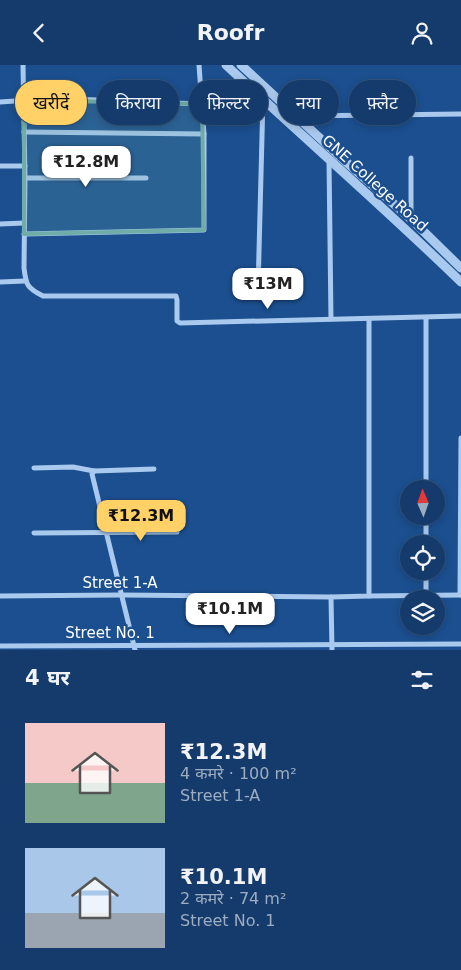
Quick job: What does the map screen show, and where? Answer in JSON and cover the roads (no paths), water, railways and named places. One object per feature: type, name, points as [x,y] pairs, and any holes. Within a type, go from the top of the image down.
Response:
[{"type":"street","points":[[23,65],[23,80]]},
{"type":"street","points":[[199,65],[200,80]]},
{"type":"street","name":"GNE College Road","points":[[226,65],[242,80]]},
{"type":"street","name":"GNE College Road","points":[[241,65],[258,80]]},
{"type":"street","name":"GNE College Road","points":[[268,89],[278,98]]},
{"type":"street","points":[[0,103],[15,101]]},
{"type":"street","points":[[87,101],[189,104]]},
{"type":"street","name":"GNE College Road","points":[[268,104],[407,229],[461,282]]},
{"type":"street","points":[[339,115],[461,114]]},
{"type":"street","points":[[24,125],[25,281],[31,290],[43,296],[173,295],[176,296],[177,321],[180,323],[461,316]]},
{"type":"street","points":[[24,234],[204,230],[203,125]]},
{"type":"street","points":[[258,290],[261,125]]},
{"type":"street","name":"GNE College Road","points":[[306,125],[411,219],[461,268]]},
{"type":"street","points":[[24,132],[204,134]]},
{"type":"street","points":[[411,158],[411,219]]},
{"type":"street","points":[[329,160],[331,319]]},
{"type":"street","points":[[0,166],[25,166]]},
{"type":"street","points":[[25,178],[146,178]]},
{"type":"street","points":[[0,224],[24,223]]},
{"type":"street","points":[[0,282],[25,281]]},
{"type":"street","points":[[426,318],[426,480]]},
{"type":"street","points":[[368,319],[369,596]]},
{"type":"street","points":[[461,439],[461,595]]},
{"type":"street","points":[[34,467],[73,467],[94,471],[154,469]]},
{"type":"street","points":[[94,471],[92,479],[134,648]]},
{"type":"street","points":[[34,533],[176,532]]},
{"type":"street","name":"Street 1-A","points":[[0,596],[400,595]]},
{"type":"street","name":"Street 1-A","points":[[445,595],[461,595]]},
{"type":"street","points":[[331,597],[332,647]]},
{"type":"street","name":"Street No. 1","points":[[0,646],[134,648],[461,644]]}]
